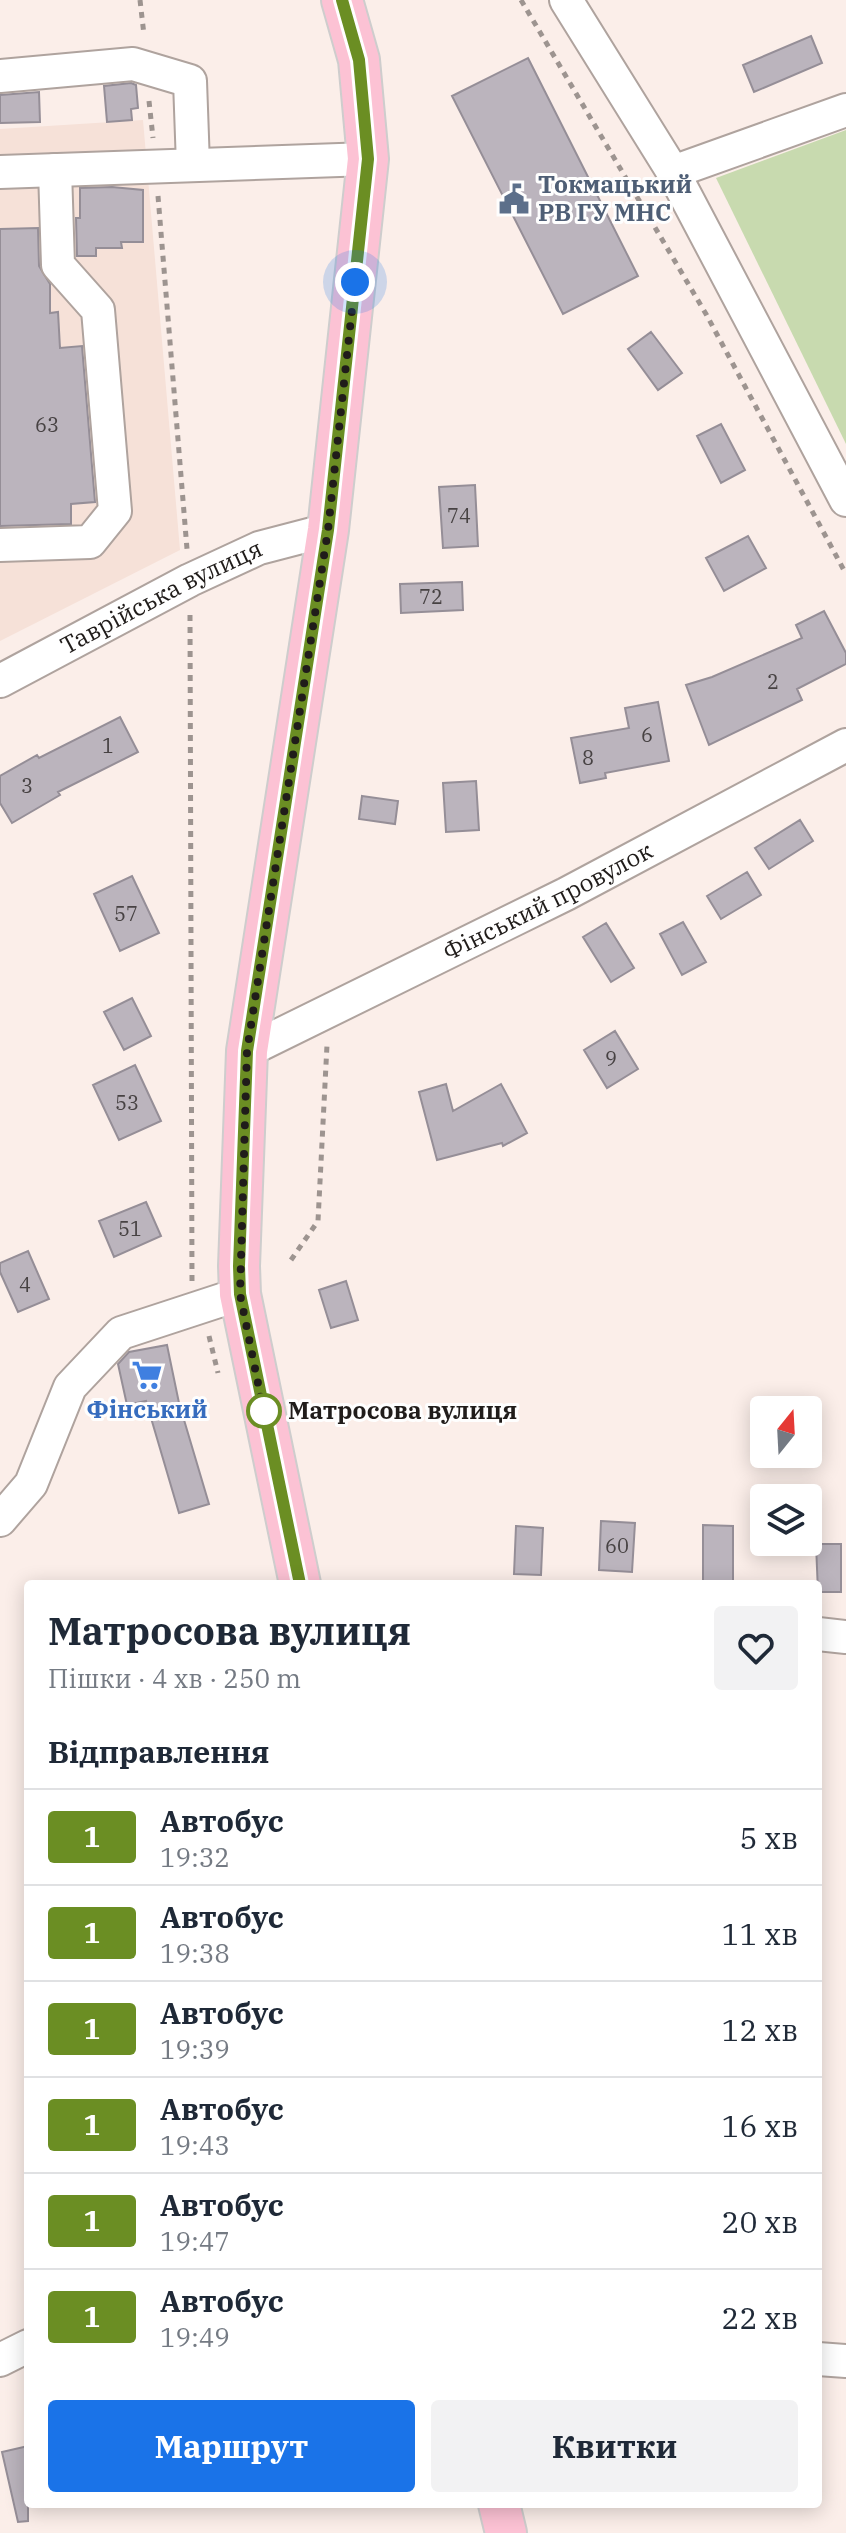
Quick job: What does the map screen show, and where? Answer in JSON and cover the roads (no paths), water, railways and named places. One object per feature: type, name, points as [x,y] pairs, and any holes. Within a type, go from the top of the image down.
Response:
[{"type":"main road","points":[[299,1580],[240,1294],[247,1051],[328,530],[368,159],[359,60],[342,0]]},
{"type":"main road","points":[[500,2508],[506,2533]]},
{"type":"street","points":[[566,0],[673,172],[846,500]]},
{"type":"street","points":[[0,76],[133,64],[190,81],[193,165]]},
{"type":"street","points":[[673,172],[846,110]]},
{"type":"street","points":[[0,172],[368,159]]},
{"type":"street","points":[[0,545],[90,542],[115,511],[98,310],[58,265],[55,170]]},
{"type":"street","name":"Таврійська вулиця","points":[[0,681],[190,580],[259,548],[328,530]]},
{"type":"street","name":"Фінський провулок","points":[[247,1051],[566,894],[846,745]]},
{"type":"street","points":[[0,1520],[31,1484],[70,1387],[121,1333],[240,1294]]},
{"type":"street","points":[[822,1634],[846,1637]]},
{"type":"street","points":[[0,2360],[24,2348]]},
{"type":"street","points":[[822,2359],[846,2361]]},
{"type":"place","name":"Токмацький РВ ГУ МНС","points":[[514,199]]},
{"type":"place","name":"Фінський","points":[[147,1375]]},
{"type":"place","name":"Матросова вулиця","points":[[264,1411]]}]
